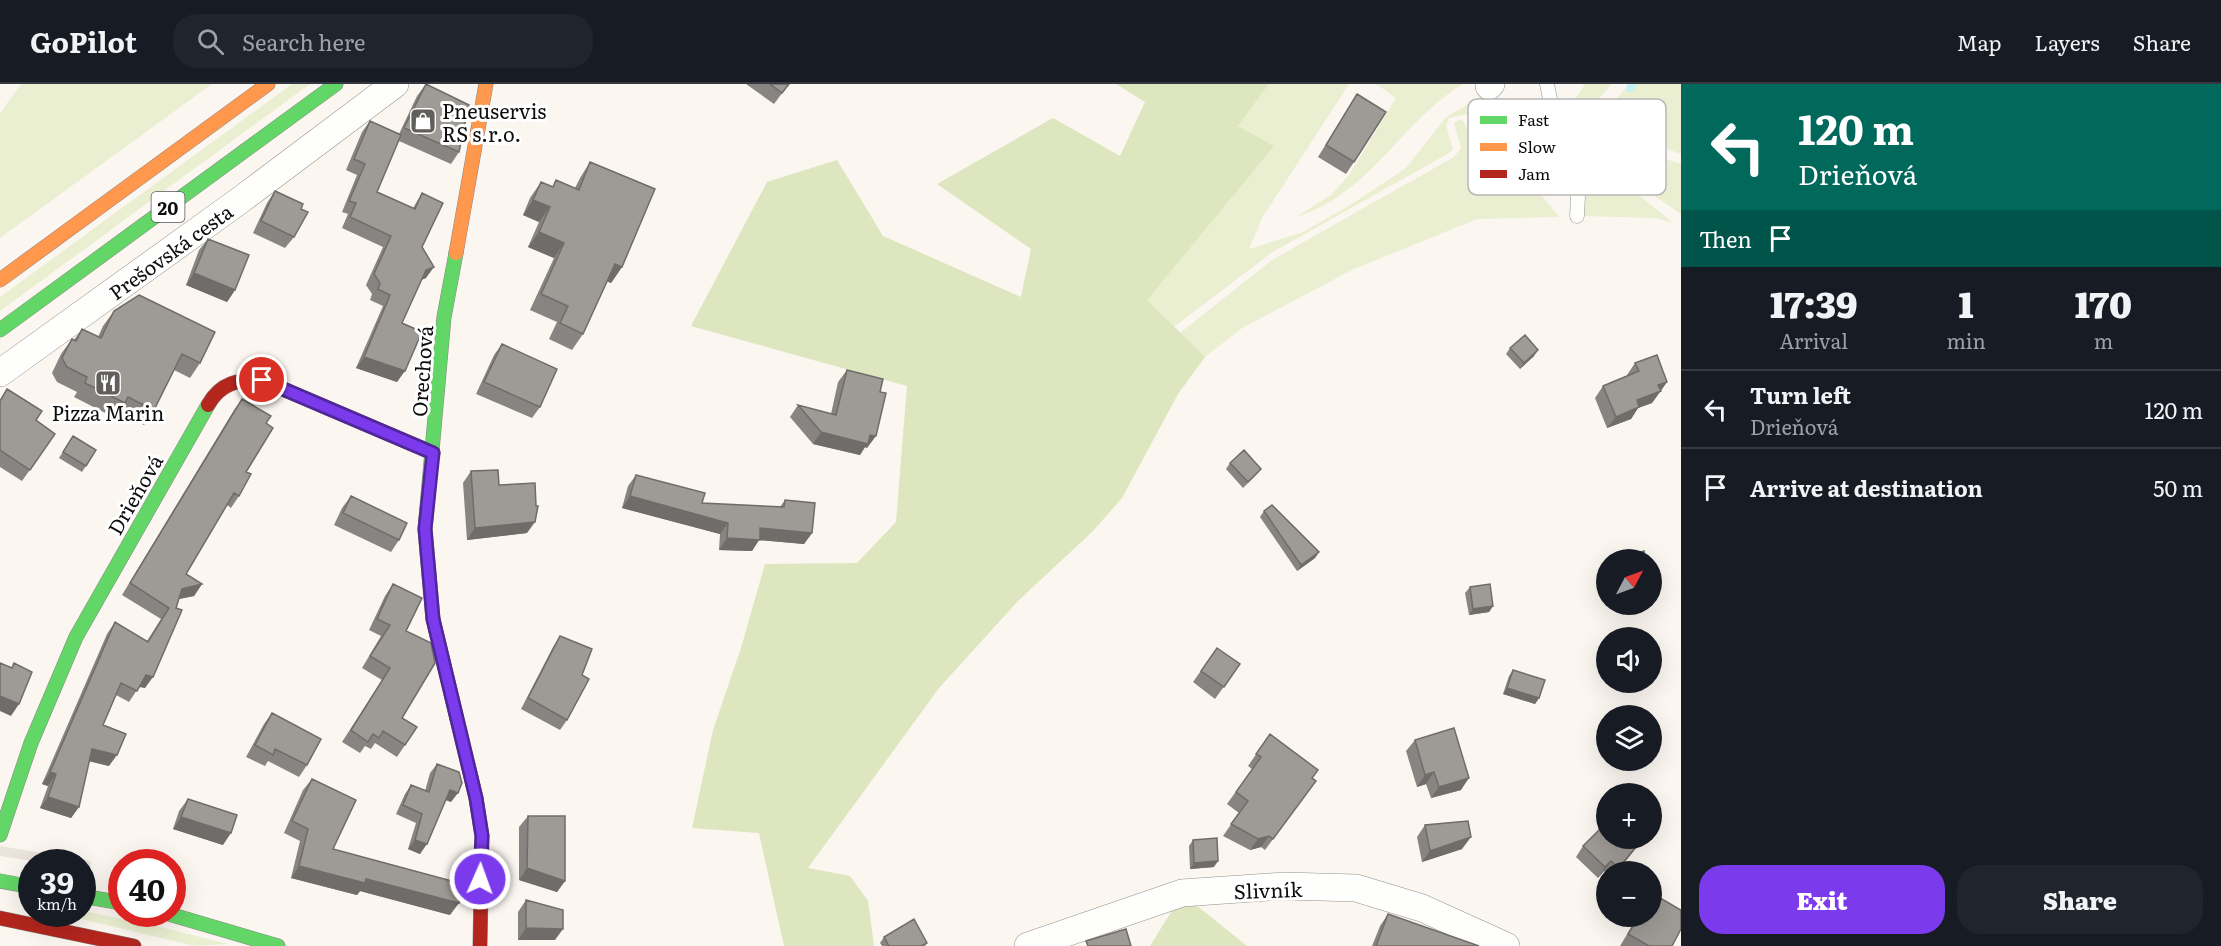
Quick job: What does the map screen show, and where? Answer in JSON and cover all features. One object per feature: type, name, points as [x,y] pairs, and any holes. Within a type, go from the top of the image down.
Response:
[{"type":"main road","name":"20","points":[[0,280],[268,84]]},
{"type":"main road","name":"Prešovská cesta","points":[[0,330],[336,84]]},
{"type":"main road","name":"Orechová","points":[[480,946],[480,826],[433,619],[425,529],[444,317],[486,84]]},
{"type":"main road","name":"Drieňová","points":[[0,835],[32,743],[76,637],[215,393],[235,380],[262,380],[433,453]]},
{"type":"main road","points":[[0,881],[18,884]]},
{"type":"main road","points":[[0,918],[134,946]]},
{"type":"main road","points":[[186,919],[278,946]]},
{"type":"street","name":"Prešovská cesta","points":[[0,373],[239,201],[395,84]]},
{"type":"street","name":"Slivník","points":[[1028,946],[1182,893],[1284,886],[1356,888],[1422,908],[1506,946]]},
{"type":"lane","points":[[1547,84],[1550,99]]},
{"type":"lane","points":[[1577,216],[1578,195]]},
{"type":"green space","points":[[21,84],[212,84],[0,238],[0,113]]},
{"type":"green space","points":[[292,84],[310,84],[0,311],[0,297]]},
{"type":"green space","points":[[1116,84],[1269,84],[1238,126],[1274,146],[1147,300],[1205,357],[1178,394],[1122,498],[1093,531],[1019,600],[939,688],[808,868],[850,876],[868,901],[874,946],[784,946],[759,833],[692,828],[713,730],[741,648],[765,564],[857,563],[896,522],[907,386],[691,326],[767,182],[837,160],[883,236],[1021,297],[1031,249],[937,184],[1053,118],[1120,156],[1145,102]]},
{"type":"green space","points":[[1269,84],[1349,84],[1262,218],[1249,249],[1303,232],[1352,204],[1406,168],[1446,117],[1468,104],[1468,118],[1466,114],[1449,118],[1446,125],[1453,150],[1271,253],[1174,327],[1146,300],[1273,146],[1238,126]]},
{"type":"green space","points":[[1376,84],[1463,84],[1421,118],[1345,192],[1322,206],[1296,217],[1331,195],[1349,175],[1396,98]]},
{"type":"green space","points":[[1585,84],[1611,84],[1599,99],[1575,99]]},
{"type":"green space","points":[[1629,84],[1681,84],[1681,154],[1666,149],[1666,99],[1617,99]]},
{"type":"green space","points":[[1462,119],[1468,130],[1468,195],[1544,195],[1542,196],[1559,217],[1477,219],[1354,269],[1242,328],[1205,357],[1180,333],[1272,260],[1454,157],[1461,148],[1454,123]]},
{"type":"green space","points":[[1666,159],[1681,164],[1681,214],[1653,195],[1666,195]]},
{"type":"green space","points":[[1585,195],[1639,195],[1673,223],[1656,218],[1583,216]]},
{"type":"green space","points":[[1191,901],[1247,946],[1150,946],[1176,904]]},
{"type":"green space","points":[[96,914],[108,916],[108,925],[96,922]]},
{"type":"green space","points":[[115,927],[160,927],[228,944],[194,946]]},
{"type":"shaded area","points":[[0,846],[18,849],[18,859],[0,856]]},
{"type":"building","points":[[426,84],[469,105],[459,152],[404,128]]},
{"type":"building","points":[[770,84],[789,84],[782,93]]},
{"type":"building","points":[[1357,94],[1386,112],[1354,162],[1326,145]]},
{"type":"building","points":[[370,121],[401,135],[377,192],[415,209],[422,193],[443,203],[422,247],[434,267],[426,270],[402,323],[422,332],[405,371],[364,357],[390,295],[378,289],[380,283],[374,274],[391,236],[350,217],[356,203],[349,201],[365,164],[354,159]]},
{"type":"building","points":[[590,162],[655,189],[622,267],[615,264],[583,334],[560,323],[568,306],[541,294],[564,243],[539,232],[550,207],[533,200],[541,182],[553,187],[556,180],[579,190]]},
{"type":"building","points":[[275,191],[303,204],[301,209],[308,212],[294,237],[261,221]]},
{"type":"building","points":[[208,239],[249,255],[235,290],[194,273]]},
{"type":"building","points":[[139,295],[215,332],[200,363],[182,354],[154,410],[128,397],[125,403],[85,383],[87,377],[67,367],[62,358],[72,339],[76,341],[82,329],[101,338],[114,311]]},
{"type":"building","points":[[1525,335],[1538,350],[1524,363],[1510,348]]},
{"type":"building","points":[[502,344],[557,369],[540,407],[484,382]]},
{"type":"building","points":[[1657,355],[1667,382],[1658,385],[1661,391],[1637,400],[1639,407],[1616,417],[1603,386],[1639,371],[1635,363]]},
{"type":"building","points":[[847,370],[883,379],[880,392],[886,393],[876,436],[870,435],[868,444],[821,432],[798,405],[836,415]]},
{"type":"building","points":[[7,389],[42,411],[36,420],[55,434],[30,470],[0,450],[0,401]]},
{"type":"building","points":[[242,399],[271,416],[266,423],[273,428],[246,472],[251,474],[239,496],[234,493],[186,574],[202,584],[182,589],[176,608],[182,610],[153,677],[146,675],[137,691],[121,683],[103,725],[126,734],[117,755],[92,749],[79,807],[48,797],[56,774],[50,772],[115,622],[148,642],[169,608],[130,583]]},
{"type":"building","points":[[73,436],[96,450],[86,466],[63,452]]},
{"type":"building","points":[[1244,450],[1261,469],[1248,482],[1230,463]]},
{"type":"building","points":[[498,470],[499,485],[535,483],[536,506],[538,506],[535,522],[475,528],[471,471]]},
{"type":"building","points":[[636,475],[705,493],[702,503],[784,507],[785,500],[815,503],[812,533],[760,528],[760,540],[727,538],[728,523],[630,496]]},
{"type":"building","points":[[351,496],[407,523],[399,540],[343,513]]},
{"type":"building","points":[[1272,505],[1319,552],[1301,565],[1264,511]]},
{"type":"building","points":[[393,584],[422,598],[406,631],[431,643],[435,663],[402,718],[417,727],[405,745],[383,731],[379,738],[373,734],[368,742],[351,730],[390,668],[370,656],[390,625],[377,619]]},
{"type":"building","points":[[1490,584],[1493,606],[1473,609],[1470,587]]},
{"type":"building","points":[[560,636],[592,649],[582,675],[589,679],[567,720],[528,698]]},
{"type":"building","points":[[1217,648],[1240,664],[1224,687],[1201,671]]},
{"type":"building","points":[[0,663],[12,668],[14,663],[32,672],[19,704],[0,696]]},
{"type":"building","points":[[1513,670],[1545,680],[1539,698],[1507,688]]},
{"type":"building","points":[[272,713],[321,739],[307,765],[275,749],[273,755],[255,745]]},
{"type":"building","points":[[1454,728],[1469,778],[1439,787],[1434,772],[1425,775],[1415,740]]},
{"type":"building","points":[[1270,734],[1318,770],[1312,778],[1316,781],[1273,839],[1269,836],[1258,839],[1231,824],[1248,801],[1236,792],[1261,757],[1256,754]]},
{"type":"building","points":[[437,764],[459,772],[462,783],[458,793],[450,790],[427,844],[415,840],[422,814],[403,805],[411,785],[429,792]]},
{"type":"building","points":[[312,779],[356,800],[333,849],[463,884],[459,903],[366,879],[365,883],[299,866],[308,829],[292,821]]},
{"type":"building","points":[[188,799],[237,815],[231,833],[181,817]]},
{"type":"building","points":[[528,816],[565,816],[565,881],[527,868]]},
{"type":"building","points":[[1468,821],[1471,837],[1430,851],[1425,825]]},
{"type":"building","points":[[1596,833],[1596,849],[1634,849],[1625,861],[1599,861],[1583,846]]},
{"type":"building","points":[[1217,838],[1218,861],[1194,863],[1193,840]]},
{"type":"building","points":[[1662,899],[1681,910],[1681,929],[1672,946],[1649,946],[1628,934],[1632,927],[1662,927]]},
{"type":"building","points":[[526,900],[563,910],[563,929],[526,928]]},
{"type":"building","points":[[1388,914],[1479,946],[1376,946]]},
{"type":"building","points":[[914,919],[927,943],[921,946],[889,946],[884,937]]},
{"type":"building","points":[[1126,929],[1131,946],[1088,946],[1086,941]]},
{"type":"waterway","points":[[1630,88],[1633,84]]},
{"type":"traffic: fast","points":[[0,330],[336,84]]},
{"type":"traffic: fast","points":[[433,619],[425,529],[444,317],[456,253]]},
{"type":"traffic: fast","points":[[0,835],[31,743],[76,637],[208,405]]},
{"type":"traffic: fast","points":[[0,881],[18,884]]},
{"type":"traffic: fast","points":[[96,898],[108,901]]},
{"type":"traffic: fast","points":[[186,919],[278,946]]},
{"type":"traffic: slow","points":[[0,280],[268,84]]},
{"type":"traffic: slow","points":[[456,253],[486,84]]},
{"type":"traffic: jam","points":[[208,405],[224,387],[238,382],[262,380],[433,453]]},
{"type":"traffic: jam","points":[[433,619],[476,798],[482,836],[480,946]]},
{"type":"traffic: jam","points":[[0,918],[134,946]]},
{"type":"place","name":"Pneuservis RS s.r.o.","points":[[423,121]]},
{"type":"place","name":"Pizza Marin","points":[[108,383]]},
{"type":"route","points":[[262,380],[433,453],[425,529],[433,619],[476,798],[482,836],[480,879]]}]
